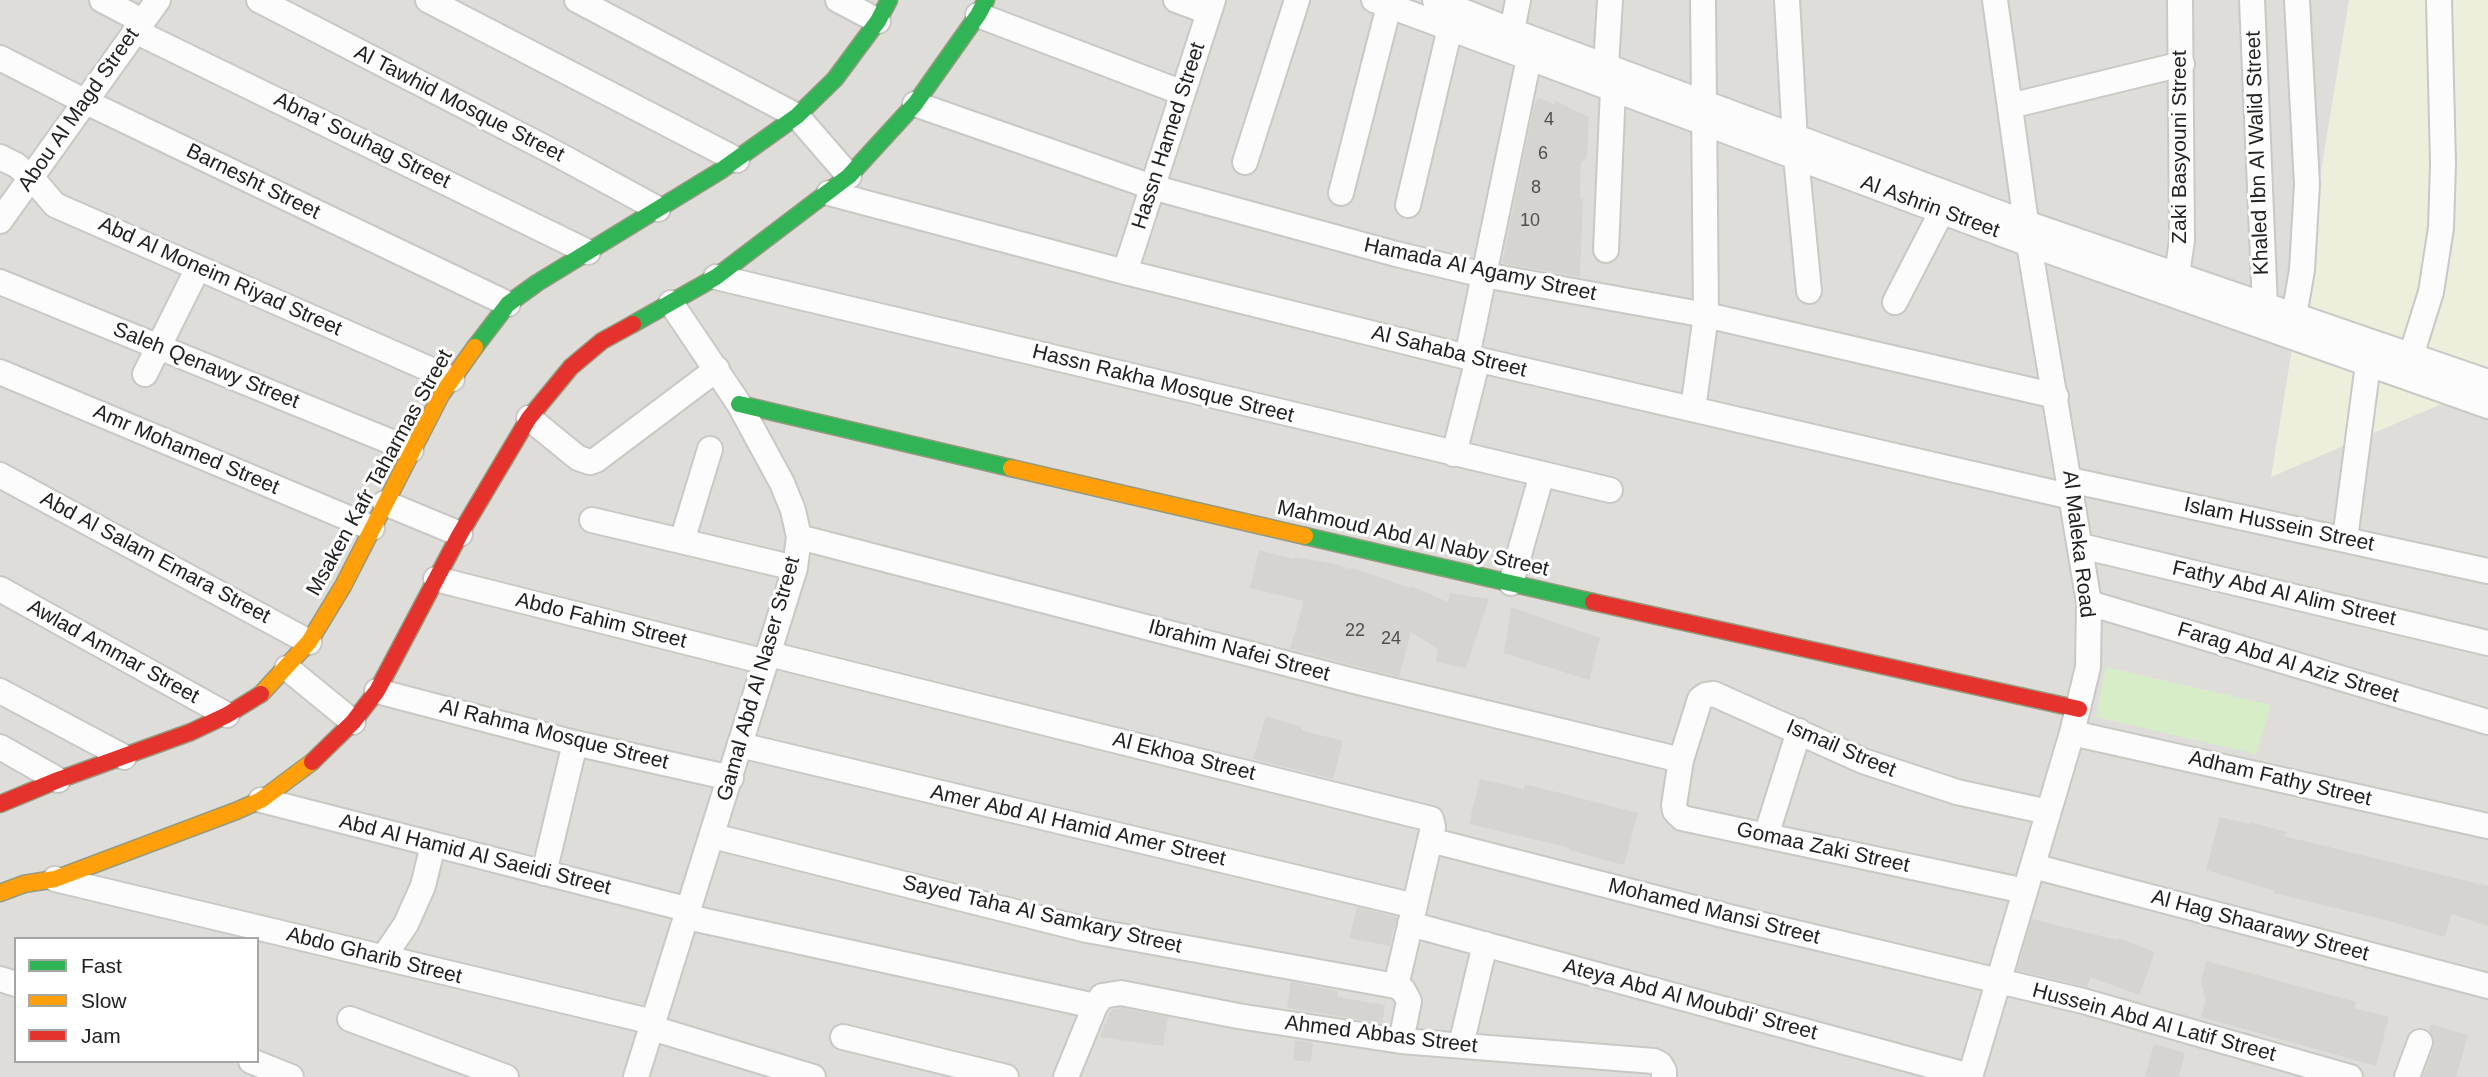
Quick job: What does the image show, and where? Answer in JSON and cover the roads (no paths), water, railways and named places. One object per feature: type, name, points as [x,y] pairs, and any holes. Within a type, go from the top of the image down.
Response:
[{"type":"street","name":"Abna' Souhag Street","points":[[102,0],[138,26],[588,252]]},
{"type":"street","name":"Abou Al Magd Street","points":[[0,221],[158,0]]},
{"type":"street","name":"Al Tawhid Mosque Street","points":[[259,0],[658,209]]},
{"type":"street","points":[[428,0],[737,160]]},
{"type":"street","points":[[577,0],[797,116],[849,176]]},
{"type":"street","points":[[838,0],[884,10]]},
{"type":"street","points":[[1176,0],[1211,6]]},
{"type":"street","points":[[1245,162],[1297,0]]},
{"type":"street","name":"Al Ashrin Street","points":[[1435,0],[1512,31],[1610,78],[2173,284],[2368,364],[2408,366],[2488,383]]},
{"type":"street","points":[[1512,31],[1517,0]]},
{"type":"street","points":[[1606,250],[1610,0]]},
{"type":"street","points":[[1693,409],[1706,315],[1703,0]]},
{"type":"street","points":[[1787,0],[1795,147],[1809,290]]},
{"type":"street","name":"Al Maleka Road","points":[[1970,1077],[2075,721],[2088,667],[2089,603],[2028,233],[1995,0]]},
{"type":"street","name":"Zaki Basyouni Street","points":[[2173,284],[2182,240],[2180,0]]},
{"type":"street","name":"Khaled Ibn Al Walid Street","points":[[2252,0],[2265,306]]},
{"type":"street","points":[[2294,316],[2305,238],[2307,184],[2297,0]]},
{"type":"street","points":[[2408,366],[2431,292],[2441,228],[2439,0]]},
{"type":"street","points":[[1341,193],[1382,3]]},
{"type":"street","name":"Al Ashrin Street","points":[[1382,3],[1529,58],[1610,78]]},
{"type":"street","name":"Hassn Hamed Street","points":[[1125,272],[1211,6]]},
{"type":"street","points":[[0,893],[24,884],[55,879],[236,811],[261,800],[304,768],[353,722],[377,691],[460,534],[529,418],[571,367],[602,341],[716,277],[830,193],[915,104],[982,8],[1183,93]]},
{"type":"street","name":"Msaken Kafr Taharmas Street","points":[[0,804],[191,732],[260,695],[309,642],[343,586],[411,450],[452,379],[508,304],[537,283],[737,160],[797,116],[835,79],[884,10]]},
{"type":"street","points":[[1409,205],[1450,28]]},
{"type":"street","name":"Barnesht Street","points":[[0,58],[84,102],[508,304]]},
{"type":"street","points":[[1454,454],[1473,358],[1485,275],[1529,58]]},
{"type":"street","points":[[2010,106],[2182,64]]},
{"type":"street","name":"Hamada Al Agamy Street","points":[[915,104],[1152,187],[1396,254],[1485,275],[1706,315],[2056,396]]},
{"type":"street","name":"Al Ashrin Street","points":[[1795,147],[1942,211],[2028,233]]},
{"type":"street","name":"Abd Al Moneim Riyad Street","points":[[0,157],[31,177],[55,205],[452,379]]},
{"type":"street","name":"Al Sahaba Street","points":[[830,193],[1125,272],[1473,358],[1693,409],[2071,488]]},
{"type":"street","points":[[1895,302],[1942,211]]},
{"type":"street","points":[[145,374],[198,268]]},
{"type":"street","name":"Hassn Rakha Mosque Street","points":[[716,277],[1610,490]]},
{"type":"street","name":"Saleh Qenawy Street","points":[[0,282],[411,450]]},
{"type":"street","name":"Al Ashrin Street","points":[[2173,284],[2265,306],[2294,316],[2408,366],[2488,406]]},
{"type":"street","name":"Gamal Abd Al Naser Street","points":[[636,1077],[795,568],[799,537],[793,510],[782,483],[739,404],[671,303]]},
{"type":"street","points":[[2345,538],[2368,364]]},
{"type":"street","points":[[529,418],[578,458],[590,462],[717,369]]},
{"type":"street","name":"Amr Mohamed Street","points":[[0,372],[372,528]]},
{"type":"street","name":"Mahmoud Abd Al Naby Street","points":[[739,404],[1511,583],[2075,721]]},
{"type":"street","points":[[682,541],[710,449]]},
{"type":"street","points":[[1511,583],[1542,474]]},
{"type":"street","name":"Abd Al Salam Emara Street","points":[[0,475],[309,642]]},
{"type":"street","name":"Islam Hussein Street","points":[[2071,488],[2345,538],[2488,571]]},
{"type":"street","points":[[385,503],[460,534]]},
{"type":"street","points":[[592,520],[795,568]]},
{"type":"street","name":"Ibrahim Nafei Street","points":[[799,537],[1354,681],[1681,760]]},
{"type":"street","name":"Fathy Abd Al Alim Street","points":[[2081,546],[2488,643]]},
{"type":"street","name":"Abdo Fahim Street","points":[[436,579],[767,658]]},
{"type":"street","name":"Awlad Ammar Street","points":[[0,589],[227,715]]},
{"type":"street","name":"Farag Abd Al Aziz Street","points":[[2089,603],[2488,722]]},
{"type":"street","name":"Al Ekhoa Street","points":[[767,658],[1428,817],[1434,822],[1430,840]]},
{"type":"street","points":[[287,668],[353,722]]},
{"type":"street","points":[[0,691],[124,757]]},
{"type":"street","name":"Al Rahma Mosque Street","points":[[377,691],[575,743],[731,778]]},
{"type":"street","name":"Ismail Street","points":[[1681,760],[1700,699],[1714,694],[1863,761],[1910,778],[1957,792],[2048,812]]},
{"type":"street","name":"Adham Fathy Street","points":[[2075,721],[2488,826]]},
{"type":"street","points":[[1766,836],[1799,731]]},
{"type":"street","points":[[544,873],[575,743]]},
{"type":"street","name":"Amer Abd Al Hamid Amer Street","points":[[740,745],[1413,915]]},
{"type":"street","points":[[0,747],[58,780]]},
{"type":"street","name":"Gomaa Zaki Street","points":[[1681,760],[1674,805],[1682,818],[2025,891]]},
{"type":"street","name":"Abd Al Hamid Al Saeidi Street","points":[[261,800],[544,873],[688,914],[1094,1006]]},
{"type":"street","name":"Sayed Taha Al Samkary Street","points":[[713,836],[1087,930],[1396,986]]},
{"type":"street","points":[[1401,1041],[1409,1000],[1403,990],[1396,986],[1430,840]]},
{"type":"street","name":"Mohamed Mansi Street","points":[[1430,840],[1734,918],[1998,981]]},
{"type":"street","points":[[383,958],[406,924],[423,886],[433,845]]},
{"type":"street","name":"Al Hag Shaarawy Street","points":[[2033,866],[2488,986]]},
{"type":"street","name":"Abdo Gharib Street","points":[[55,879],[652,1025],[813,1077]]},
{"type":"street","name":"Ateya Abd Al Moubdi' Street","points":[[1413,915],[1485,944],[1970,1077]]},
{"type":"street","points":[[1461,1045],[1485,944]]},
{"type":"street","name":"Hussein Abd Al Latif Street","points":[[1998,981],[2083,1001],[2293,1069],[2350,1077]]},
{"type":"street","name":"Ahmed Abbas Street","points":[[1094,1006],[1102,996],[1121,993],[1238,1016],[1401,1041],[1654,1061],[1660,1064],[1664,1077]]},
{"type":"street","points":[[1066,1077],[1094,1006]]},
{"type":"street","points":[[350,1019],[506,1077]]},
{"type":"street","points":[[843,1037],[1006,1077]]},
{"type":"street","points":[[2407,1077],[2420,1042]]},
{"type":"street","points":[[256,1063],[291,1077]]}]
